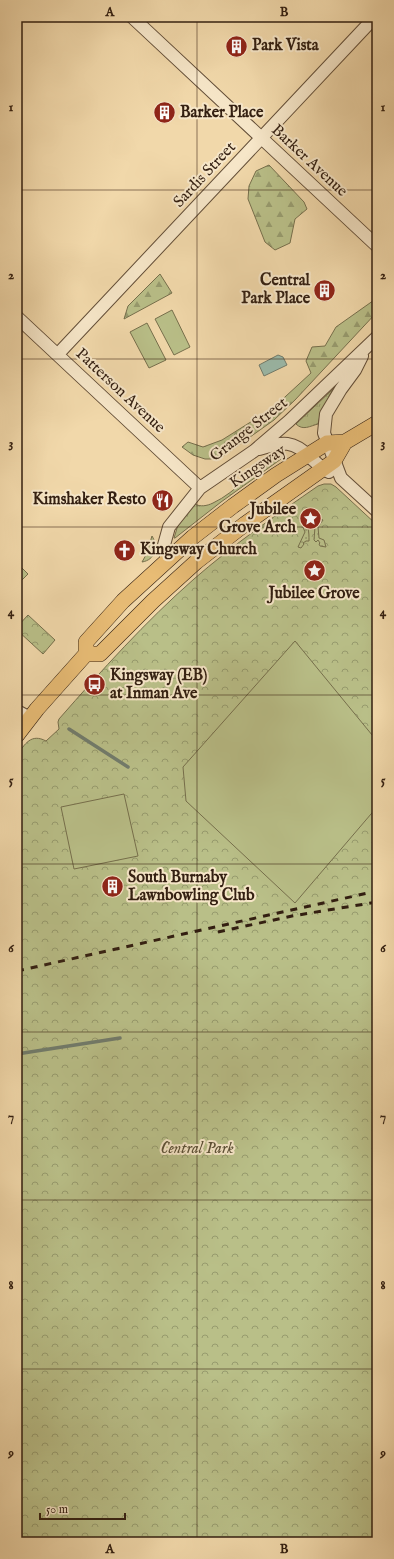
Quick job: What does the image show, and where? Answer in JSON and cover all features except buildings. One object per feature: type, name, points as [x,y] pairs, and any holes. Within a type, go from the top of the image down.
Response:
[{"type":"main road","points":[[327,443],[344,442],[377,423]]},
{"type":"main road","points":[[86,654],[100,654],[153,601],[196,562],[245,524],[329,466],[344,442]]},
{"type":"main road","name":"Kingsway","points":[[17,735],[86,654],[86,642],[123,600],[192,537],[276,475],[327,443]]},
{"type":"street","name":"Barker Avenue","points":[[132,17],[377,246]]},
{"type":"street","name":"Sardis Street","points":[[58,354],[375,17]]},
{"type":"street","name":"Patterson Avenue","points":[[17,317],[200,488]]},
{"type":"street","name":"Grange Street","points":[[167,560],[164,545],[169,527],[200,488],[254,451],[289,421],[377,337]]},
{"type":"street","points":[[329,466],[327,443],[324,432],[326,414],[341,389],[355,370],[366,348]]},
{"type":"street","points":[[254,451],[287,443],[301,448],[309,455],[329,466],[377,511]]},
{"type":"street","points":[[17,710],[30,718]]},
{"type":"green space","points":[[269,165],[304,202],[307,209],[295,219],[290,243],[275,250],[265,242],[248,199],[249,186],[256,171]]},
{"type":"green space","points":[[160,274],[172,293],[124,319],[128,306]]},
{"type":"green space","points":[[377,298],[377,312],[295,400],[274,420],[219,459],[205,459],[193,455],[182,447],[188,442],[203,447],[222,440],[273,408],[311,373],[306,361],[312,347],[325,346],[336,327]]},
{"type":"green space","points":[[172,310],[190,347],[174,355],[155,319]]},
{"type":"green space","points":[[147,323],[166,360],[149,368],[130,332]]},
{"type":"green space","points":[[333,389],[321,412],[318,424],[304,428],[296,424]]},
{"type":"green space","points":[[280,458],[281,459],[174,538],[178,525],[195,504],[204,506],[213,503],[230,493],[262,467]]},
{"type":"green space","name":"Central Park","points":[[331,484],[336,487],[377,525],[377,1542],[17,1542],[17,755],[32,739],[36,738],[46,741],[59,729],[59,719],[91,682],[141,629],[194,579],[255,531],[318,486]]},
{"type":"green space","points":[[321,519],[323,520],[318,527],[319,538],[324,540],[326,547],[320,546],[318,540],[316,542],[314,540],[315,527],[321,522]]},
{"type":"green space","points":[[300,520],[307,526],[309,531],[309,541],[303,543],[304,544],[301,548],[298,547],[305,532]]},
{"type":"green space","points":[[152,536],[155,544],[153,556],[142,562],[146,555]]},
{"type":"green space","points":[[17,563],[28,574],[17,585]]},
{"type":"green space","points":[[28,615],[55,640],[43,654],[17,630],[17,627]]},
{"type":"green space","points":[[295,641],[377,741],[377,807],[295,903],[186,801],[183,767]]},
{"type":"green space","points":[[124,794],[138,856],[74,869],[61,807]]},
{"type":"shaded area","points":[[278,355],[283,357],[287,365],[264,376],[259,365]]},
{"type":"waterway","points":[[69,729],[128,767]]},
{"type":"waterway","points":[[17,1054],[120,1038]]},
{"type":"railway","points":[[17,971],[377,891]]},
{"type":"railway","points":[[218,932],[292,916],[377,902]]},
{"type":"place","name":"Park Vista","points":[[236,46]]},
{"type":"place","name":"Barker Place","points":[[164,113]]},
{"type":"place","name":"Central Park Place","points":[[325,290]]},
{"type":"place","name":"Kimshaker Resto","points":[[162,500]]},
{"type":"place","name":"Jubilee Grove Arch","points":[[311,519]]},
{"type":"place","name":"Kingsway Church","points":[[125,550]]},
{"type":"place","name":"Jubilee Grove","points":[[314,570]]},
{"type":"place","name":"Kingsway (EB) at Inman Ave","points":[[94,685]]},
{"type":"place","name":"South Burnaby Lawnbowling Club","points":[[112,887]]}]
